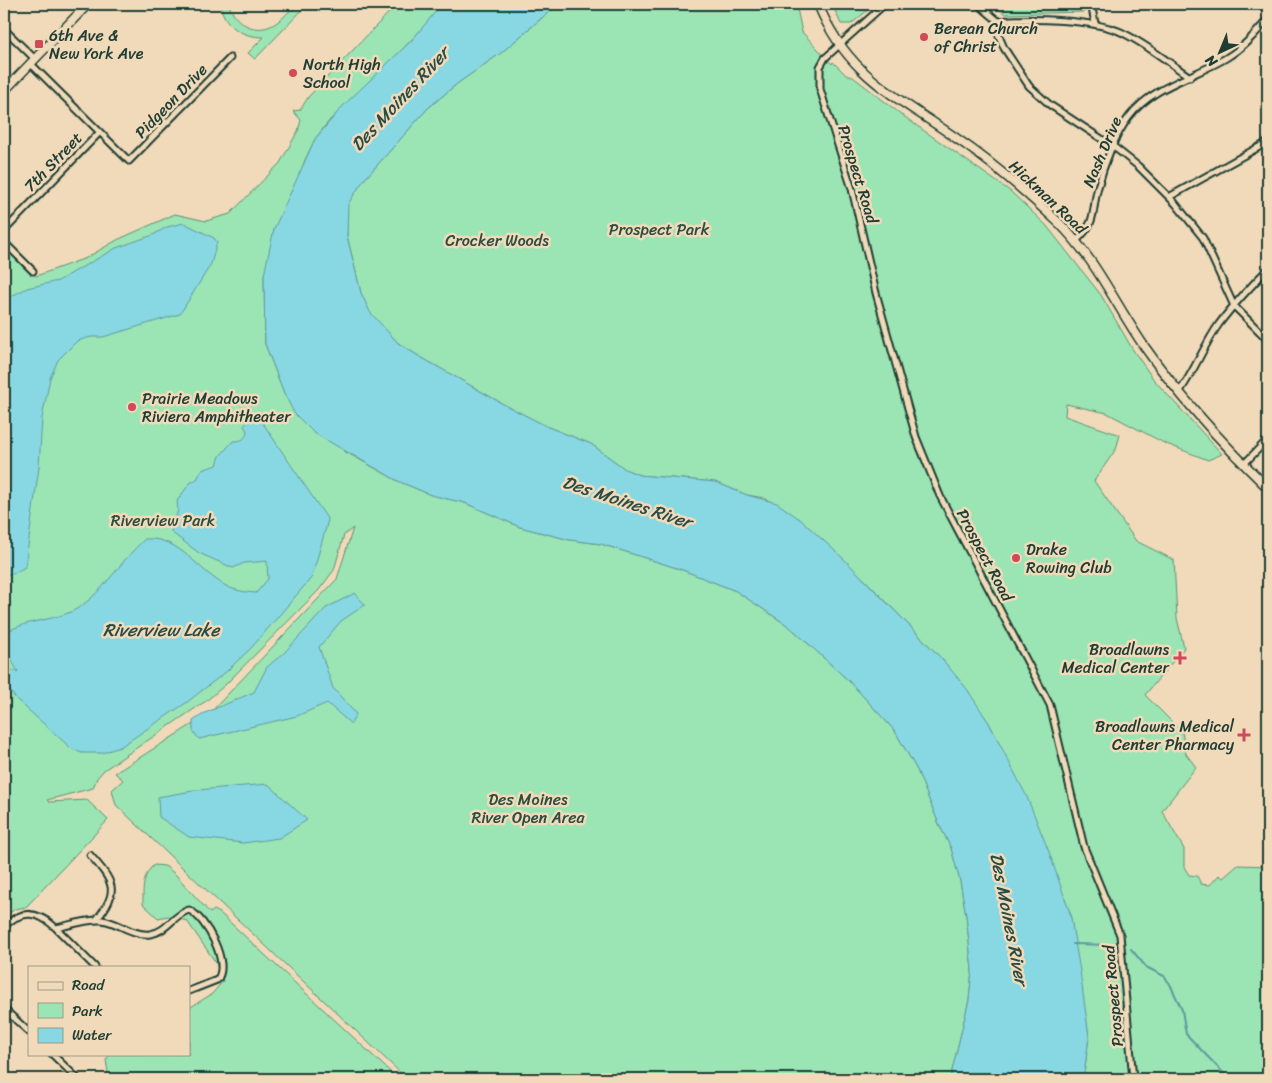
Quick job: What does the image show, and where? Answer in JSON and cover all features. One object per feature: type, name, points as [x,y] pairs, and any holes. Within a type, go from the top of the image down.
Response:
[{"type":"main road","points":[[4,91],[88,4]]},
{"type":"main road","name":"Hickman Road","points":[[818,4],[839,45],[855,65],[875,84],[956,138],[1010,178],[1076,241],[1106,281],[1148,351],[1180,391],[1244,464],[1268,488]]},
{"type":"street","name":"Prospect Road","points":[[885,4],[825,58],[820,67],[820,89],[852,189],[906,408],[940,496],[1054,716],[1084,848],[1120,935],[1133,1079]]},
{"type":"street","points":[[978,4],[998,21],[1095,23],[1133,38],[1190,77]]},
{"type":"street","points":[[1091,4],[1095,23]]},
{"type":"street","name":"Nash Drive","points":[[1076,241],[1093,221],[1098,187],[1114,147],[1129,117],[1140,105],[1154,95],[1239,49],[1268,19]]},
{"type":"street","points":[[998,21],[996,29],[1004,48],[1029,86],[1050,105],[1114,147],[1169,198],[1203,238],[1234,306],[1268,340]]},
{"type":"street","points":[[4,29],[100,132]]},
{"type":"street","name":"Pidgeon Drive","points":[[100,132],[130,161],[230,58]]},
{"type":"street","name":"7th Street","points":[[4,231],[100,132]]},
{"type":"street","points":[[1169,198],[1268,142]]},
{"type":"street","points":[[4,242],[33,271]]},
{"type":"street","points":[[1180,391],[1192,374],[1214,332],[1234,306],[1268,269]]},
{"type":"street","points":[[1244,464],[1268,439]]},
{"type":"street","points":[[90,855],[111,880],[112,889],[109,904],[96,920]]},
{"type":"street","points":[[56,928],[96,920],[149,934],[159,932],[180,914],[190,910],[200,917],[206,925],[220,955],[222,973],[213,982],[190,991]]},
{"type":"street","points":[[4,927],[12,920],[33,914],[40,915],[56,928],[94,966]]},
{"type":"street","points":[[4,1008],[28,1031]]},
{"type":"street","points":[[54,1056],[78,1079]]},
{"type":"green space","points":[[220,4],[229,4],[236,17],[247,26],[261,28],[269,27],[279,21],[296,4],[308,4],[255,59],[248,53],[264,37],[248,35],[235,29],[225,18]]},
{"type":"green space","name":"Des Moines River Open Area","points":[[397,4],[442,4],[434,16],[329,121],[315,139],[305,160],[264,275],[265,344],[284,393],[344,451],[398,481],[431,495],[465,503],[520,527],[570,540],[601,544],[680,569],[736,591],[790,627],[850,682],[895,731],[917,770],[951,848],[960,881],[972,970],[969,1000],[950,1079],[407,1079],[116,805],[112,790],[123,780],[115,773],[209,714],[337,579],[353,528],[344,535],[334,570],[319,590],[225,685],[206,701],[104,770],[97,778],[93,788],[47,800],[49,802],[87,800],[108,820],[26,907],[15,909],[4,917],[4,248],[29,273],[33,271],[36,276],[86,258],[117,240],[175,214],[206,221],[230,214],[280,163],[298,131],[301,120],[293,111],[300,110],[309,96]]},
{"type":"green space","name":"Prospect Park","points":[[558,4],[796,4],[802,32],[832,64],[833,62],[846,75],[853,77],[906,118],[1010,191],[1046,225],[1101,295],[1133,350],[1154,380],[1222,454],[1208,460],[1164,443],[1107,413],[1066,404],[1065,416],[1120,435],[1116,449],[1094,481],[1136,541],[1174,560],[1177,618],[1184,648],[1145,695],[1182,732],[1186,754],[1196,767],[1162,811],[1184,849],[1184,867],[1189,875],[1197,876],[1201,884],[1210,885],[1219,875],[1223,878],[1238,865],[1268,866],[1268,1079],[1081,1079],[1084,1074],[1089,1037],[1070,913],[989,723],[941,658],[870,585],[801,520],[764,498],[747,495],[715,482],[639,475],[625,469],[591,444],[548,427],[503,404],[417,355],[398,343],[370,313],[361,293],[347,236],[347,204],[363,181],[428,108],[458,83],[501,53]]},
{"type":"green space","points":[[832,4],[875,4],[851,24],[841,24]]},
{"type":"green space","points":[[992,4],[1082,4],[1084,12],[1005,14]]},
{"type":"green space","points":[[154,865],[165,866],[175,874],[210,913],[214,910],[220,913],[398,1079],[109,1079],[106,1060],[109,1056],[190,1056],[190,1007],[212,994],[223,981],[216,963],[187,921],[168,916],[158,918],[143,904],[145,878]]},
{"type":"water","name":"Des Moines River","points":[[442,4],[558,4],[501,53],[458,83],[428,108],[363,181],[348,204],[347,236],[361,293],[370,312],[398,343],[417,355],[503,404],[548,427],[591,444],[625,469],[639,475],[715,482],[747,495],[777,503],[801,520],[846,561],[941,658],[967,689],[989,723],[1027,797],[1049,852],[1070,913],[1089,1037],[1084,1074],[1081,1079],[950,1079],[969,1000],[972,970],[966,915],[960,881],[951,848],[917,770],[895,731],[850,682],[790,627],[736,591],[680,569],[601,544],[570,540],[520,527],[465,503],[431,495],[398,481],[314,433],[294,413],[265,344],[264,275],[274,229],[315,139],[343,106],[412,40]]},
{"type":"water","points":[[184,223],[214,238],[217,242],[211,264],[180,314],[103,337],[91,337],[77,341],[58,360],[50,378],[42,418],[39,467],[25,567],[13,574],[4,574],[4,300],[27,288],[58,281],[116,248],[153,235],[167,227]]},
{"type":"water","name":"Riverview Lake","points":[[258,416],[328,520],[312,577],[253,646],[227,671],[186,703],[120,747],[102,753],[82,753],[72,749],[16,699],[4,683],[4,668],[18,672],[7,651],[4,634],[22,625],[62,615],[80,607],[98,592],[145,539],[168,543],[229,588],[256,593],[268,579],[267,561],[244,563],[233,568],[199,553],[171,532],[178,510],[177,501],[190,483],[197,479],[202,470],[217,465],[220,456],[233,441],[241,440],[246,436],[247,431],[244,426],[249,419]]},
{"type":"water","points":[[355,593],[365,605],[341,621],[319,647],[333,688],[356,714],[351,724],[327,703],[297,716],[199,739],[193,731],[193,721],[205,713],[254,692],[267,667],[284,653],[326,608]]},
{"type":"water","points":[[268,784],[307,820],[279,838],[243,843],[189,837],[159,817],[158,797],[198,790]]},
{"type":"waterway","points":[[1073,944],[1110,945]]},
{"type":"waterway","points":[[1131,949],[1146,967],[1164,976],[1170,984],[1182,1010],[1186,1034],[1229,1079]]},
{"type":"place","name":"Berean Church of Christ","points":[[924,37]]},
{"type":"place","name":"6th Ave & New York Ave","points":[[39,44]]},
{"type":"place","name":"North High School","points":[[293,73]]},
{"type":"place","name":"Prairie Meadows Riviera Amphitheater","points":[[132,407]]},
{"type":"place","name":"Drake Rowing Club","points":[[1016,558]]},
{"type":"place","name":"Broadlawns Medical Center","points":[[1180,658]]},
{"type":"place","name":"Broadlawns Medical Center Pharmacy","points":[[1244,735]]},
{"type":"park label","name":"Crocker Woods","points":[[497,240]]},
{"type":"park label","name":"Riverview Park","points":[[163,520]]}]
